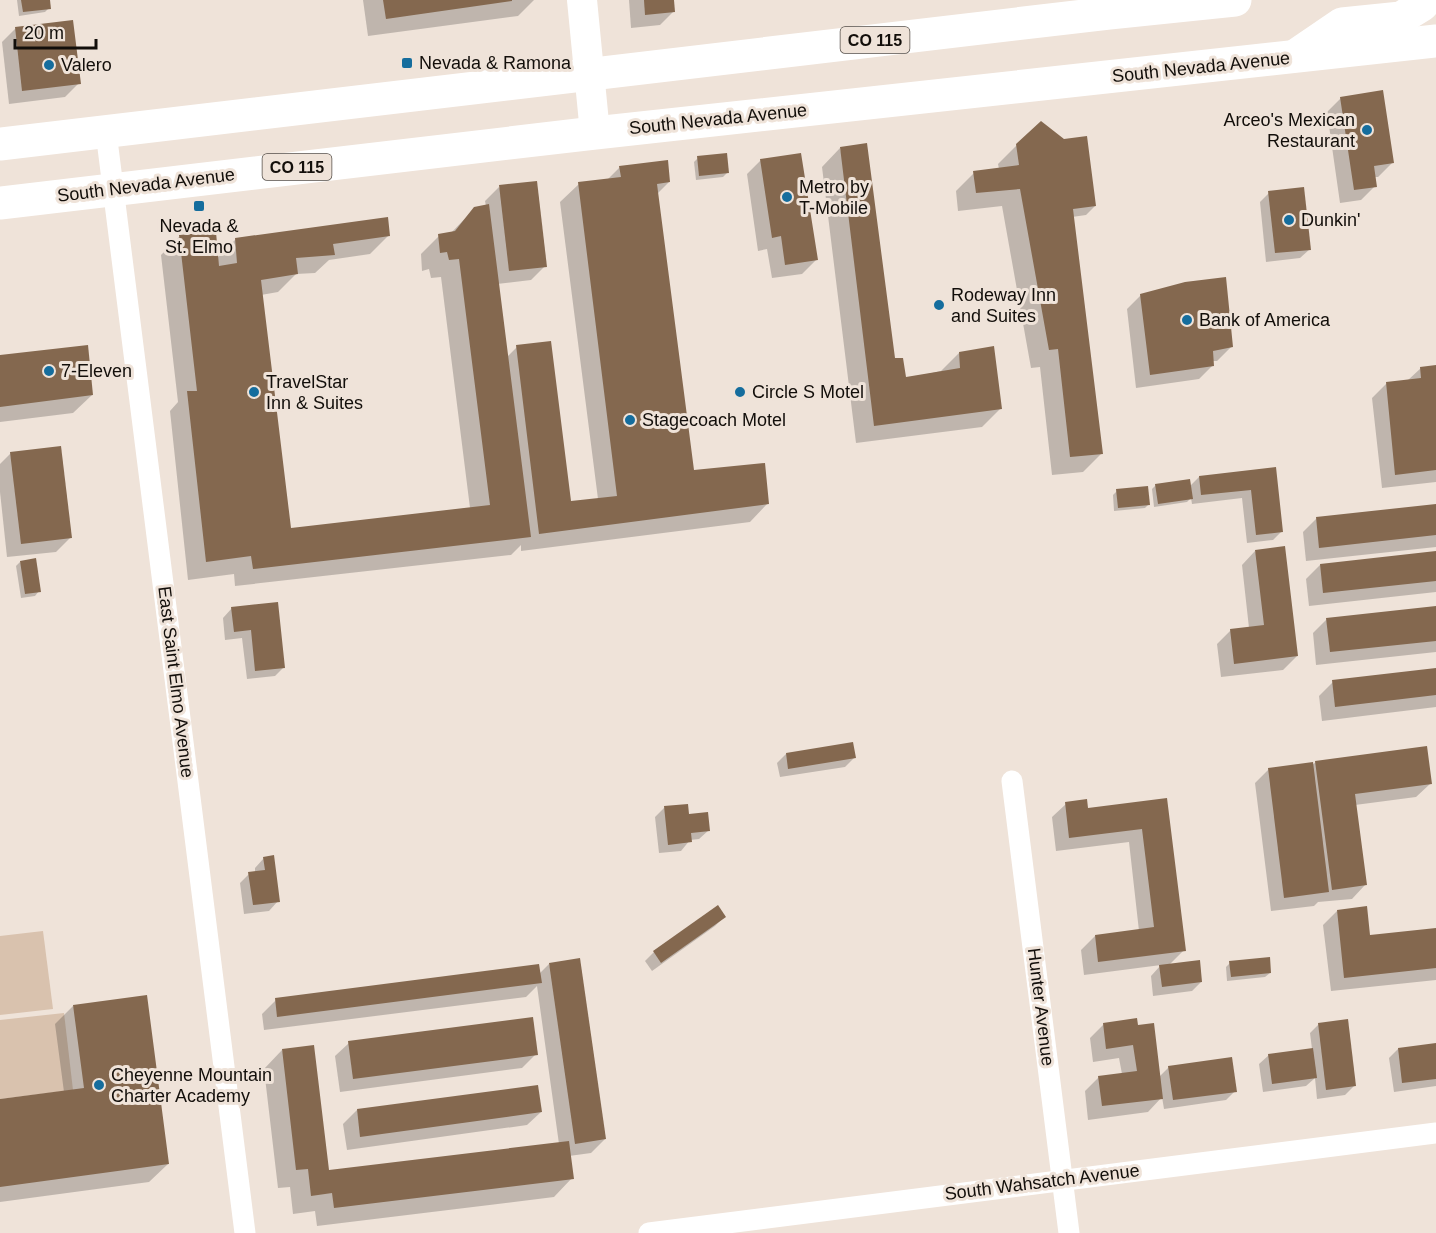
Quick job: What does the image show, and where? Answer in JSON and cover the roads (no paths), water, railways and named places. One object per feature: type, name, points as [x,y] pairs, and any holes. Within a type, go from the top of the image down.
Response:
[{"type":"highway","name":"CO 115","points":[[0,144],[1097,14],[1235,0]]},
{"type":"highway","points":[[1294,57],[1342,24],[1401,18],[1426,0]]},
{"type":"highway","name":"South Nevada Avenue","points":[[0,203],[595,133],[1436,41]]},
{"type":"main road","points":[[582,0],[595,133]]},
{"type":"street","name":"East Saint Elmo Avenue","points":[[106,132],[245,1233]]},
{"type":"street","name":"Hunter Avenue","points":[[1012,781],[1069,1233]]},
{"type":"street","name":"South Wahsatch Avenue","points":[[649,1233],[1436,1133]]},
{"type":"place","name":"Nevada & Ramona","points":[[407,63]]},
{"type":"place","name":"Valero","points":[[49,65]]},
{"type":"place","name":"Arceo's Mexican Restaurant","points":[[1367,130]]},
{"type":"place","name":"Metro by T-Mobile","points":[[787,197]]},
{"type":"place","name":"Nevada & St. Elmo","points":[[199,206]]},
{"type":"place","name":"Dunkin'","points":[[1289,220]]},
{"type":"place","name":"Rodeway Inn and Suites","points":[[939,305]]},
{"type":"place","name":"Bank of America","points":[[1187,320]]},
{"type":"place","name":"7-Eleven","points":[[49,371]]},
{"type":"place","name":"TravelStar Inn & Suites","points":[[254,392]]},
{"type":"place","name":"Circle S Motel","points":[[740,392]]},
{"type":"place","name":"Stagecoach Motel","points":[[630,420]]},
{"type":"place","name":"Cheyenne Mountain Charter Academy","points":[[99,1085]]}]
